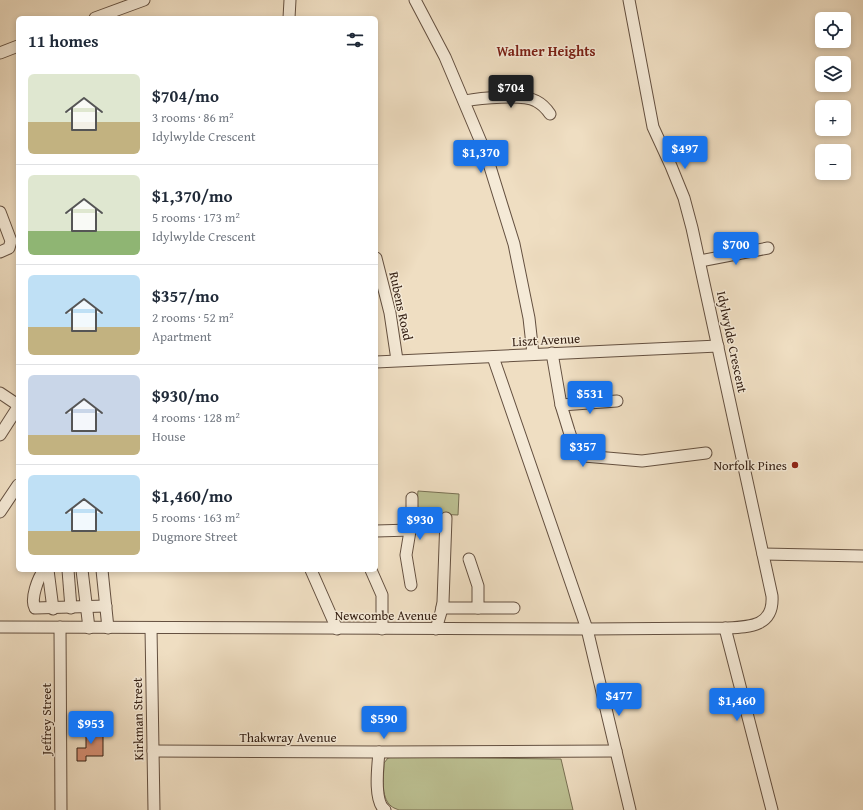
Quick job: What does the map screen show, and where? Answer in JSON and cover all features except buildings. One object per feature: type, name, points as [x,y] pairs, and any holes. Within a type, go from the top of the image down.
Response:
[{"type":"street","points":[[100,16],[144,0]]},
{"type":"street","points":[[289,16],[290,0]]},
{"type":"street","points":[[415,0],[446,57],[486,154],[514,244],[529,318],[533,354]]},
{"type":"street","name":"Idylwylde Crescent","points":[[629,0],[653,127],[684,198],[700,261],[772,596],[772,605],[768,615]]},
{"type":"street","points":[[0,53],[16,47]]},
{"type":"street","points":[[465,101],[476,99],[526,97],[537,101],[545,107],[550,114]]},
{"type":"street","points":[[0,212],[11,240],[11,244],[8,248],[0,252]]},
{"type":"street","points":[[700,261],[768,248]]},
{"type":"street","name":"Rubens Road","points":[[378,266],[390,313],[397,360]]},
{"type":"street","name":"Liszt Avenue","points":[[378,362],[718,346]]},
{"type":"street","points":[[552,353],[562,406],[575,448],[579,454],[584,456],[642,461],[706,453]]},
{"type":"street","points":[[493,357],[587,629],[630,810]]},
{"type":"street","points":[[0,393],[16,403]]},
{"type":"street","points":[[562,406],[617,401]]},
{"type":"street","points":[[0,435],[16,406]]},
{"type":"street","points":[[0,512],[16,488]]},
{"type":"street","points":[[411,585],[406,555],[411,530],[412,498]]},
{"type":"street","points":[[436,629],[442,608],[446,518]]},
{"type":"street","points":[[378,531],[411,530]]},
{"type":"street","points":[[763,554],[863,556]]},
{"type":"street","points":[[468,559],[478,586],[478,608]]},
{"type":"street","points":[[43,572],[38,581],[33,605],[36,609],[106,606]]},
{"type":"street","points":[[48,572],[53,609]]},
{"type":"street","points":[[68,572],[71,608]]},
{"type":"street","points":[[82,572],[89,628]]},
{"type":"street","points":[[102,572],[108,628]]},
{"type":"street","points":[[312,572],[337,629]]},
{"type":"street","points":[[372,572],[382,595],[382,629]]},
{"type":"street","points":[[442,608],[514,608]]},
{"type":"street","name":"Newcombe Avenue","points":[[0,627],[337,629],[725,628],[755,625],[768,615]]},
{"type":"street","name":"Jeffrey Street","points":[[60,627],[61,810]]},
{"type":"street","name":"Kirkman Street","points":[[150,628],[154,810]]},
{"type":"street","points":[[725,628],[772,810]]},
{"type":"street","name":"Thakwray Avenue","points":[[153,751],[616,751]]},
{"type":"street","points":[[379,752],[378,793],[382,808],[385,810]]},
{"type":"green space","points":[[418,491],[459,494],[458,515],[416,513]]},
{"type":"green space","points":[[388,758],[561,759],[573,810],[399,810],[392,807],[385,797],[384,792],[384,763]]},
{"type":"place","name":"Norfolk Pines","points":[[795,465]]},
{"type":"district","name":"Walmer Heights","points":[[546,51]]}]
